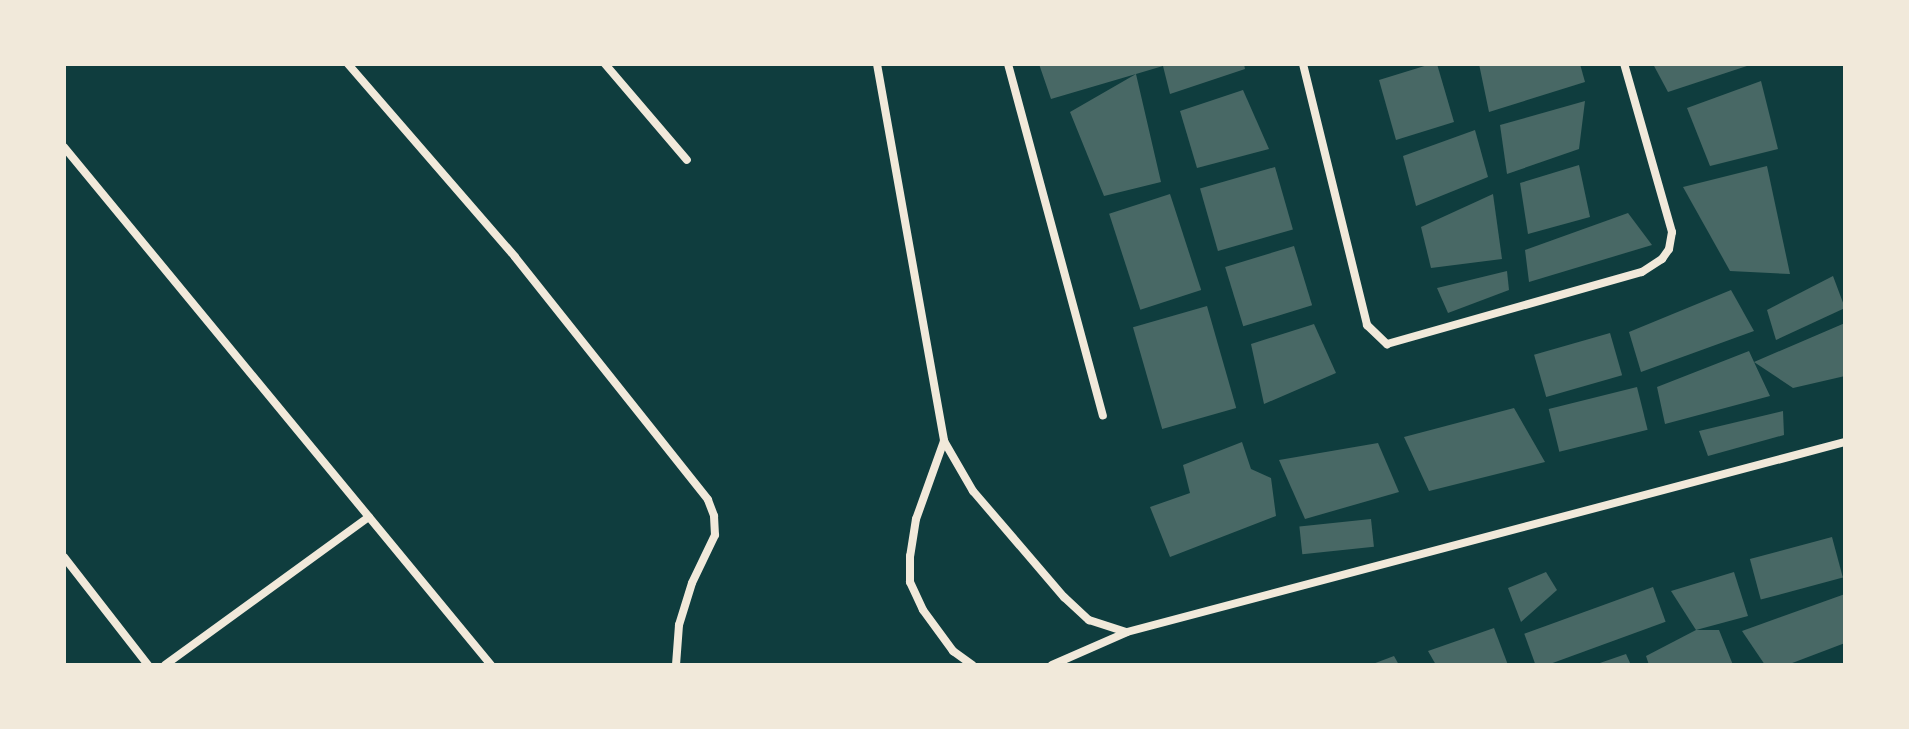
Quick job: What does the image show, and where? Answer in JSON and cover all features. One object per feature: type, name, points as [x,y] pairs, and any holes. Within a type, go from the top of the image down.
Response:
[{"type":"street","points":[[348,64],[515,257],[708,500],[714,516],[715,535],[692,583],[679,625],[676,665]]},
{"type":"street","points":[[605,64],[687,160]]},
{"type":"street","points":[[877,64],[944,441],[973,491],[1064,597],[1089,620],[1127,632]]},
{"type":"street","points":[[1008,64],[1103,415]]},
{"type":"street","points":[[1303,64],[1367,325],[1387,344],[1642,272],[1662,259],[1669,249],[1672,232],[1624,64]]},
{"type":"street","points":[[64,147],[491,665]]},
{"type":"street","points":[[944,441],[916,519],[910,556],[910,582],[923,610],[953,651],[972,665]]},
{"type":"street","points":[[1052,665],[1127,632],[1845,442]]},
{"type":"street","points":[[165,665],[369,517]]},
{"type":"street","points":[[64,557],[148,665]]},
{"type":"building","points":[[1039,64],[1244,64],[1245,69],[1170,94],[1163,66],[1051,99]]},
{"type":"building","points":[[1437,64],[1454,122],[1396,140],[1379,80]]},
{"type":"building","points":[[1479,64],[1580,64],[1585,82],[1489,112]]},
{"type":"building","points":[[1653,64],[1750,64],[1750,65],[1668,92]]},
{"type":"building","points":[[1136,74],[1161,182],[1104,196],[1070,112]]},
{"type":"building","points":[[1761,81],[1778,149],[1710,166],[1687,108]]},
{"type":"building","points":[[1243,90],[1269,149],[1197,168],[1180,111]]},
{"type":"building","points":[[1585,101],[1579,149],[1507,174],[1500,125]]},
{"type":"building","points":[[1475,130],[1488,177],[1416,206],[1403,156]]},
{"type":"building","points":[[1579,165],[1590,217],[1528,234],[1520,183]]},
{"type":"building","points":[[1767,166],[1790,274],[1730,271],[1683,187]]},
{"type":"building","points":[[1275,167],[1293,229],[1218,251],[1200,188]]},
{"type":"building","points":[[1170,194],[1201,290],[1140,310],[1109,214]]},
{"type":"building","points":[[1493,194],[1502,259],[1431,268],[1421,227]]},
{"type":"building","points":[[1628,213],[1652,245],[1529,282],[1525,250]]},
{"type":"building","points":[[1294,246],[1312,305],[1243,326],[1225,267]]},
{"type":"building","points":[[1507,271],[1509,290],[1448,313],[1437,288]]},
{"type":"building","points":[[1833,276],[1845,308],[1776,340],[1767,310]]},
{"type":"building","points":[[1731,290],[1754,331],[1641,372],[1629,332]]},
{"type":"building","points":[[1207,306],[1236,408],[1162,429],[1133,327]]},
{"type":"building","points":[[1845,323],[1845,376],[1793,388],[1754,362]]},
{"type":"building","points":[[1314,324],[1336,373],[1264,404],[1251,344]]},
{"type":"building","points":[[1610,333],[1622,375],[1546,397],[1534,355]]},
{"type":"building","points":[[1749,351],[1770,396],[1665,424],[1657,387]]},
{"type":"building","points":[[1637,387],[1648,430],[1559,452],[1549,409]]},
{"type":"building","points":[[1514,408],[1545,462],[1429,491],[1404,437]]},
{"type":"building","points":[[1783,411],[1784,435],[1708,456],[1699,431]]},
{"type":"building","points":[[1242,442],[1251,469],[1271,478],[1276,516],[1170,557],[1150,507],[1190,493],[1183,465]]},
{"type":"building","points":[[1378,443],[1399,492],[1305,519],[1279,460]]},
{"type":"building","points":[[1371,519],[1374,547],[1302,554],[1299,527]]},
{"type":"building","points":[[1832,537],[1843,578],[1761,600],[1750,559]]},
{"type":"building","points":[[1546,572],[1557,590],[1521,622],[1508,588]]},
{"type":"building","points":[[1734,572],[1748,616],[1696,630],[1671,591]]},
{"type":"building","points":[[1653,587],[1666,622],[1547,665],[1536,665],[1524,634]]},
{"type":"building","points":[[1845,594],[1845,643],[1787,665],[1765,665],[1742,631]]},
{"type":"building","points":[[1494,628],[1508,665],[1436,665],[1428,651]]},
{"type":"building","points":[[1696,630],[1719,630],[1733,665],[1649,665],[1646,656]]},
{"type":"building","points":[[1626,654],[1631,665],[1594,665]]},
{"type":"building","points":[[1394,656],[1399,665],[1370,665]]}]
